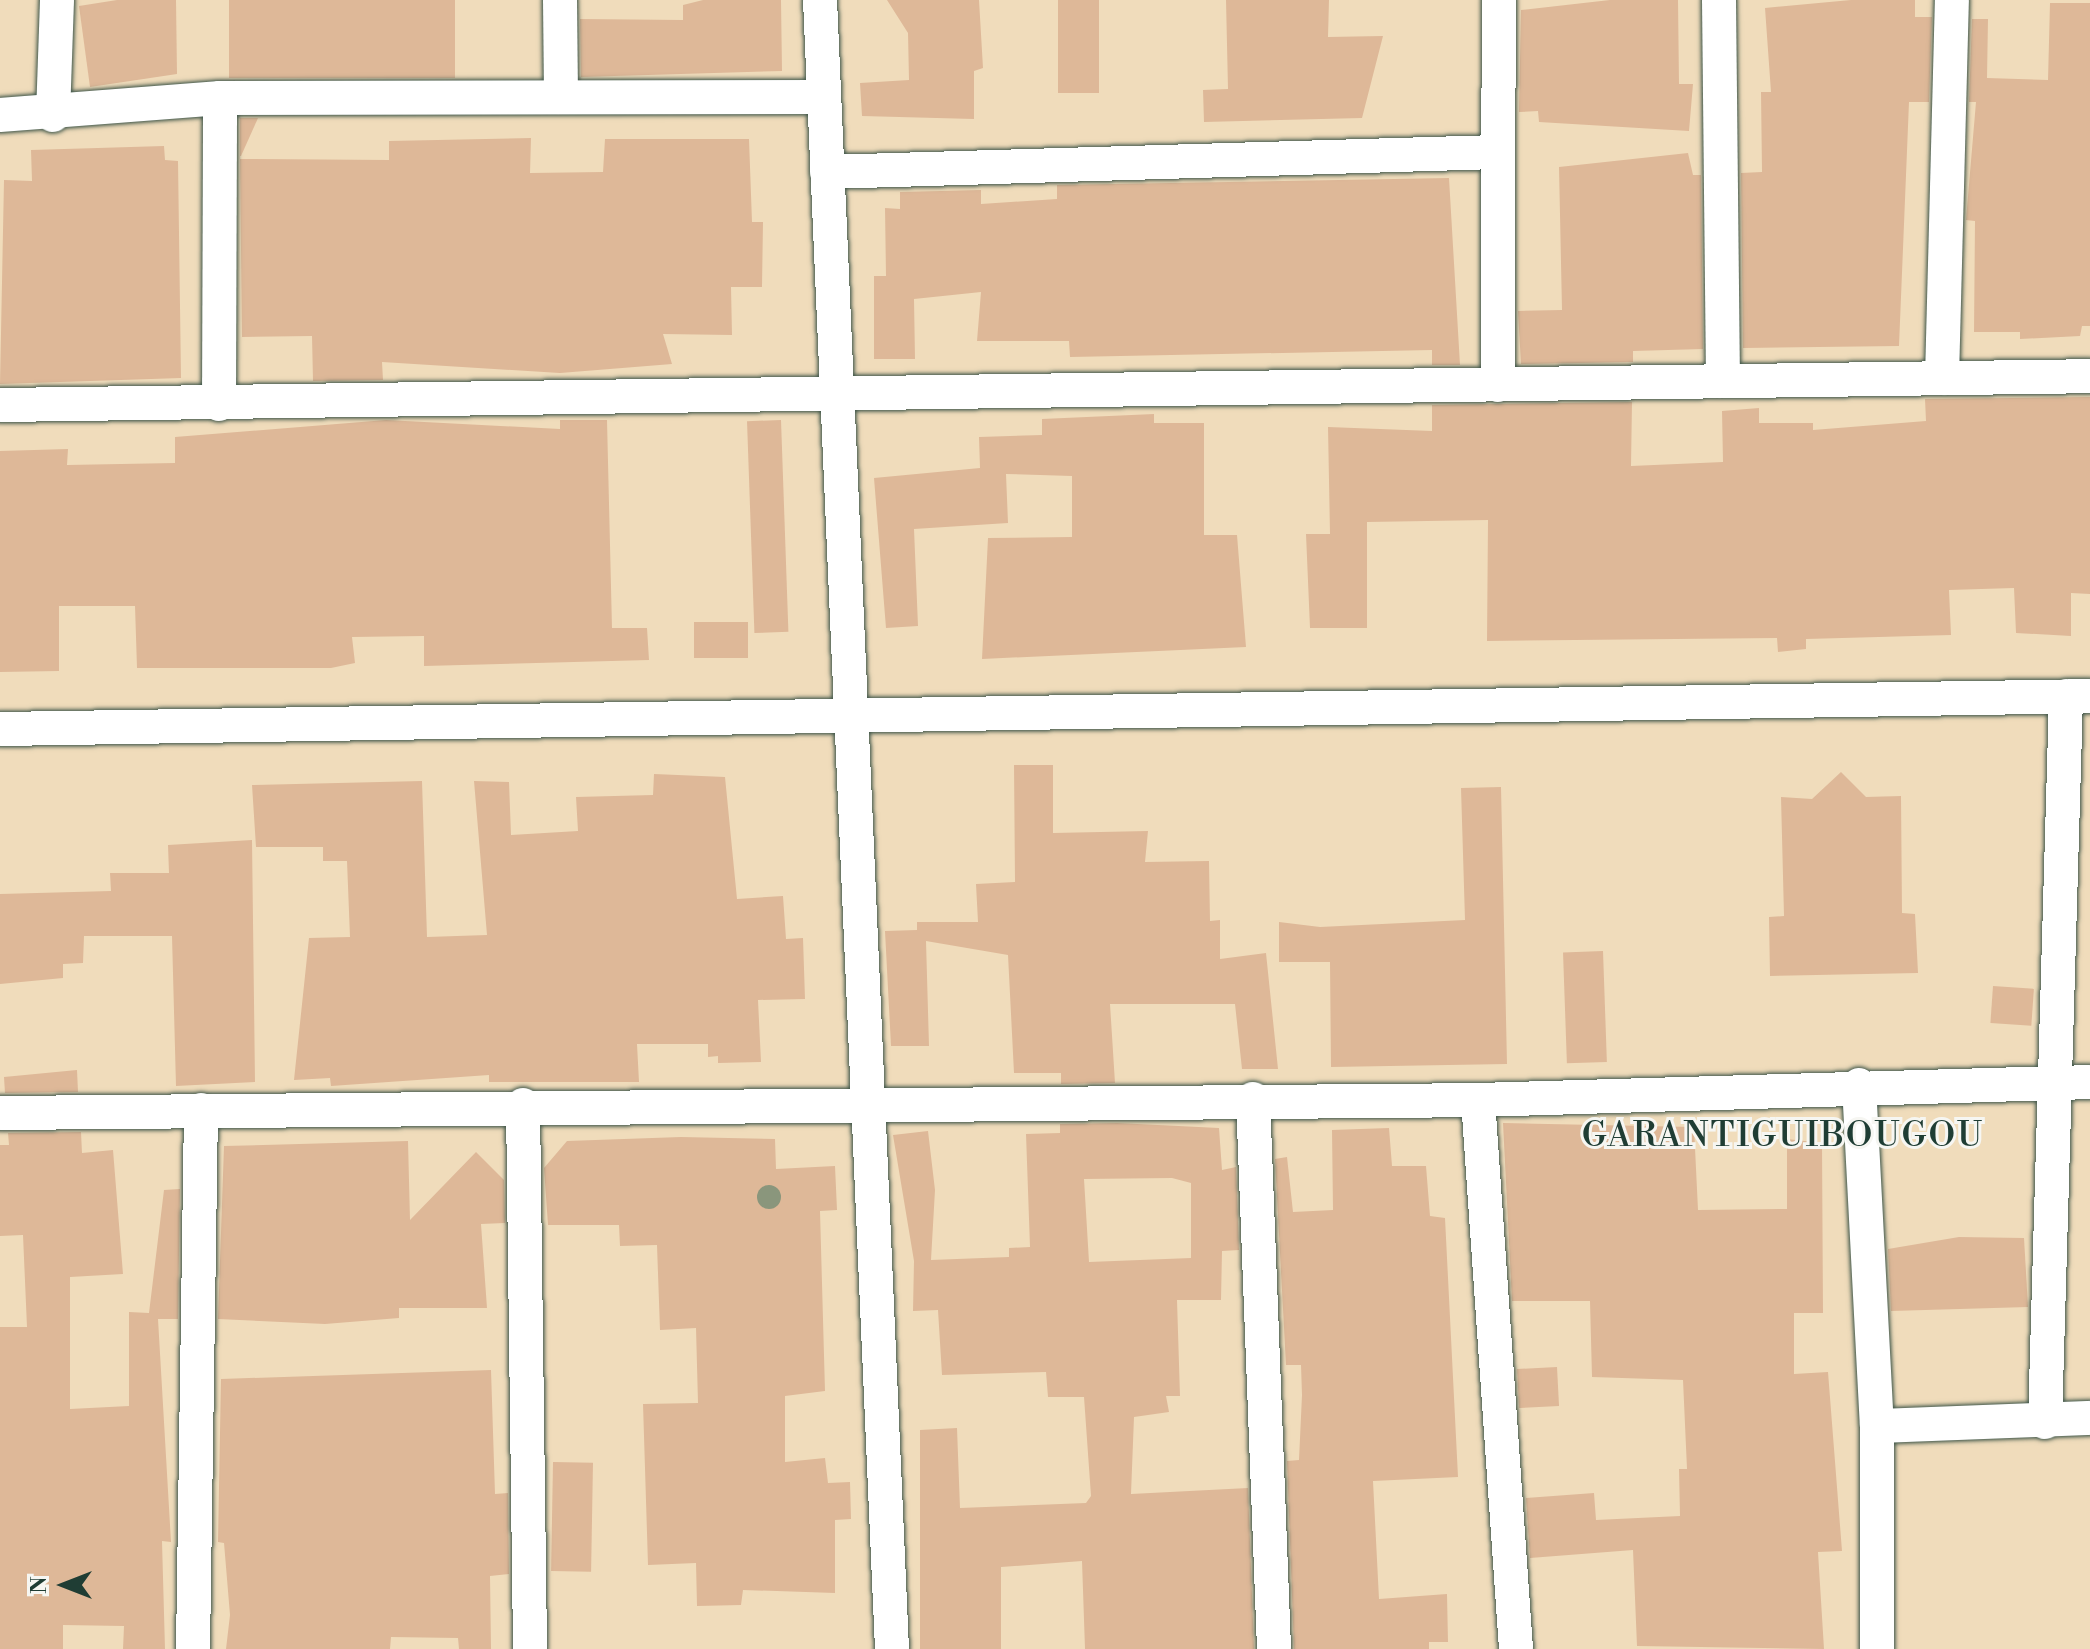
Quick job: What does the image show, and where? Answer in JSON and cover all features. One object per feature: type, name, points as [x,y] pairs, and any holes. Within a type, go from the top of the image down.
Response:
[{"type":"street","points":[[53,115],[57,0]]},
{"type":"street","points":[[560,0],[561,97]]},
{"type":"street","points":[[820,0],[892,1649]]},
{"type":"street","points":[[1498,385],[1499,0]]},
{"type":"street","points":[[1719,0],[1723,381]]},
{"type":"street","points":[[1942,378],[1952,0]]},
{"type":"street","points":[[0,115],[53,115],[220,98],[824,97]]},
{"type":"street","points":[[219,404],[220,98]]},
{"type":"street","points":[[827,172],[1498,152]]},
{"type":"street","points":[[0,405],[2090,376]]},
{"type":"street","points":[[0,729],[2078,696],[2055,1082],[2045,1422]]},
{"type":"street","points":[[0,1113],[867,1101],[1478,1100],[1859,1085],[2090,1082]]},
{"type":"street","points":[[1859,1085],[1877,1426],[1877,1649]]},
{"type":"street","points":[[1253,1099],[1274,1649]]},
{"type":"street","points":[[1478,1100],[1516,1649]]},
{"type":"street","points":[[523,1105],[530,1649]]},
{"type":"street","points":[[193,1649],[201,1110]]},
{"type":"street","points":[[1877,1426],[2090,1418]]},
{"type":"building","points":[[117,0],[176,0],[177,74],[90,87],[79,6]]},
{"type":"building","points":[[229,0],[455,0],[455,78],[229,78]]},
{"type":"building","points":[[703,0],[781,0],[782,71],[581,77],[580,19],[683,20],[683,5]]},
{"type":"building","points":[[887,0],[979,0],[983,68],[974,71],[974,119],[862,116],[860,83],[909,80],[908,33]]},
{"type":"building","points":[[1058,0],[1099,0],[1099,93],[1058,93]]},
{"type":"building","points":[[1226,0],[1329,0],[1328,37],[1383,36],[1362,118],[1204,122],[1203,90],[1228,89]]},
{"type":"building","points":[[1610,0],[1678,0],[1679,84],[1693,84],[1689,131],[1539,122],[1538,111],[1519,112],[1521,10]]},
{"type":"building","points":[[1851,0],[1915,0],[1915,17],[1932,17],[1929,102],[1909,102],[1899,346],[1743,348],[1741,173],[1762,172],[1761,92],[1771,92],[1765,8]]},
{"type":"building","points":[[2050,3],[2090,3],[2090,326],[2082,326],[2080,336],[2020,339],[2020,332],[1974,332],[1975,221],[1966,220],[1976,102],[1969,102],[1972,19],[1988,19],[1987,78],[2048,80]]},
{"type":"building","points":[[240,118],[258,118],[241,156],[240,156]]},
{"type":"building","points":[[531,138],[530,173],[603,172],[605,139],[749,139],[752,222],[763,222],[762,287],[731,287],[732,335],[663,334],[672,364],[560,373],[382,362],[383,380],[313,381],[312,336],[242,337],[240,159],[389,160],[389,141]]},
{"type":"building","points":[[164,146],[165,160],[178,161],[181,378],[0,384],[4,180],[32,181],[31,150]]},
{"type":"building","points":[[1688,153],[1693,175],[1701,175],[1703,349],[1633,351],[1633,362],[1521,364],[1518,311],[1562,310],[1559,167]]},
{"type":"building","points":[[1449,178],[1460,365],[1432,365],[1432,350],[1070,357],[1069,341],[977,341],[981,292],[914,299],[915,359],[874,359],[874,276],[886,276],[885,208],[900,209],[900,192],[981,190],[981,204],[1057,199],[1057,185]]},
{"type":"building","points":[[2090,397],[2090,594],[2071,593],[2071,636],[2016,633],[2014,588],[1949,590],[1951,635],[1806,639],[1806,649],[1778,652],[1777,638],[1487,641],[1488,520],[1367,522],[1367,628],[1310,628],[1306,534],[1330,534],[1328,427],[1432,431],[1432,405],[1632,402],[1631,466],[1723,462],[1722,411],[1759,408],[1759,423],[1813,423],[1813,430],[1926,421],[1925,399]]},
{"type":"building","points":[[1154,414],[1154,423],[1204,423],[1204,535],[1237,535],[1246,647],[982,659],[988,538],[1072,537],[1072,476],[1006,474],[1008,523],[914,529],[918,626],[886,628],[874,478],[980,468],[979,437],[1042,435],[1042,419]]},
{"type":"building","points":[[386,420],[560,429],[560,420],[607,420],[612,628],[647,628],[649,660],[424,666],[424,636],[352,637],[355,663],[331,668],[137,668],[135,606],[59,606],[59,671],[0,672],[0,451],[68,449],[67,465],[175,463],[175,437]]},
{"type":"building","points":[[781,420],[788,632],[754,633],[747,421]]},
{"type":"building","points":[[694,622],[748,622],[748,658],[694,658]]},
{"type":"building","points":[[1014,765],[1053,765],[1053,833],[1148,831],[1145,862],[1209,861],[1210,921],[1220,920],[1220,959],[1266,953],[1278,1069],[1242,1069],[1235,1004],[1110,1004],[1115,1083],[1061,1084],[1061,1073],[1014,1073],[1008,955],[926,941],[929,1046],[891,1046],[885,931],[917,930],[917,922],[978,922],[976,884],[1015,882]]},
{"type":"building","points":[[1841,772],[1866,797],[1901,796],[1902,913],[1915,914],[1918,973],[1770,976],[1769,917],[1784,916],[1781,797],[1812,799]]},
{"type":"building","points":[[654,774],[725,777],[737,899],[783,896],[786,939],[803,938],[805,999],[758,1000],[761,1062],[718,1063],[718,1056],[708,1057],[708,1044],[637,1044],[639,1082],[489,1082],[489,1075],[331,1086],[330,1078],[294,1080],[309,938],[350,937],[347,861],[323,861],[323,847],[256,847],[252,785],[422,781],[427,937],[487,935],[474,781],[509,782],[511,835],[578,831],[576,797],[653,795]]},
{"type":"building","points":[[1501,787],[1507,1064],[1331,1067],[1330,962],[1279,962],[1279,922],[1320,927],[1465,920],[1461,788]]},
{"type":"building","points":[[252,840],[255,1082],[176,1086],[172,936],[84,936],[83,963],[63,964],[63,978],[0,984],[0,894],[111,891],[110,873],[169,873],[168,845]]},
{"type":"building","points":[[1603,951],[1607,1062],[1567,1063],[1563,952]]},
{"type":"building","points":[[1993,986],[2034,989],[2031,1026],[1990,1023]]},
{"type":"building","points":[[77,1070],[78,1092],[5,1093],[4,1077]]},
{"type":"building","points":[[1117,1123],[1219,1128],[1222,1170],[1236,1167],[1239,1250],[1222,1251],[1221,1300],[1177,1300],[1180,1396],[1166,1396],[1169,1412],[1134,1417],[1131,1494],[1248,1488],[1254,1649],[1085,1649],[1082,1561],[1001,1567],[1001,1649],[920,1649],[920,1430],[957,1428],[960,1508],[1086,1503],[1091,1496],[1084,1397],[1048,1397],[1046,1372],[942,1375],[938,1310],[913,1311],[914,1261],[893,1135],[928,1131],[935,1190],[931,1260],[1009,1257],[1009,1248],[1030,1247],[1026,1134],[1060,1133],[1060,1124]],"holes":[[[1172,1178],[1191,1183],[1191,1258],[1089,1262],[1084,1179]]]},
{"type":"building","points":[[1503,1123],[1694,1127],[1698,1210],[1787,1209],[1787,1139],[1822,1143],[1823,1313],[1794,1313],[1794,1374],[1828,1372],[1842,1551],[1818,1552],[1824,1649],[1637,1646],[1633,1550],[1530,1558],[1526,1498],[1594,1493],[1596,1520],[1680,1516],[1679,1469],[1687,1469],[1683,1380],[1592,1377],[1590,1301],[1512,1301]]},
{"type":"building","points":[[1389,1128],[1392,1166],[1426,1166],[1430,1216],[1445,1218],[1458,1477],[1373,1481],[1379,1599],[1447,1594],[1448,1642],[1429,1642],[1429,1649],[1294,1649],[1287,1461],[1299,1460],[1301,1365],[1286,1365],[1275,1159],[1287,1157],[1293,1212],[1333,1210],[1332,1130]]},
{"type":"building","points":[[81,1132],[82,1153],[113,1150],[123,1274],[70,1277],[70,1409],[129,1406],[129,1312],[149,1313],[164,1190],[180,1189],[178,1319],[158,1319],[171,1542],[162,1541],[165,1649],[123,1649],[124,1626],[63,1625],[63,1649],[0,1649],[0,1327],[27,1327],[23,1235],[0,1236],[0,1145],[9,1145],[8,1133]]},
{"type":"building","points":[[681,1137],[775,1139],[776,1169],[835,1166],[837,1210],[820,1211],[825,1391],[785,1396],[785,1462],[825,1458],[828,1483],[850,1482],[851,1519],[835,1520],[835,1593],[743,1590],[741,1605],[697,1606],[696,1563],[648,1565],[643,1404],[698,1403],[696,1328],[660,1330],[657,1245],[620,1246],[619,1225],[548,1225],[544,1168],[567,1141]]},
{"type":"building","points":[[408,1141],[410,1220],[476,1152],[504,1180],[505,1223],[481,1224],[487,1308],[399,1308],[399,1318],[325,1324],[218,1319],[224,1146]]},
{"type":"building","points":[[1959,1237],[2024,1238],[2028,1307],[1891,1311],[1888,1249]]},
{"type":"building","points":[[1557,1367],[1559,1406],[1519,1408],[1517,1369]]},
{"type":"building","points":[[491,1370],[495,1494],[508,1493],[509,1574],[490,1576],[491,1649],[459,1649],[458,1638],[391,1637],[390,1649],[226,1649],[230,1615],[224,1543],[218,1542],[221,1379]]},
{"type":"building","points":[[553,1462],[593,1463],[591,1572],[551,1571]]},
{"type":"district","name":"GARANTIGUIBOUGOU","points":[[1783,1137]]}]
